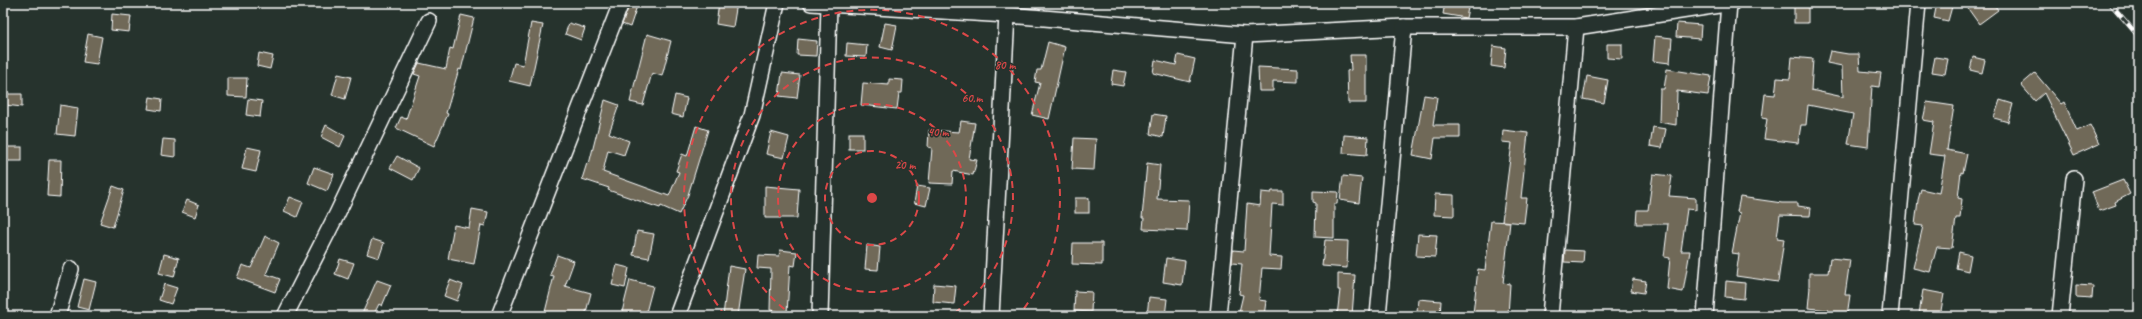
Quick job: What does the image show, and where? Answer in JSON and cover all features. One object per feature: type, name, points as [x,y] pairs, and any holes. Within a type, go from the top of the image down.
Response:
[{"type":"street","points":[[499,316],[621,3]]},
{"type":"street","points":[[677,316],[752,115],[777,3]]},
{"type":"street","points":[[811,3],[1007,15],[1245,35],[1404,27],[1576,28],[1730,3],[1705,316]]},
{"type":"street","points":[[1890,316],[1918,3]]},
{"type":"street","points":[[820,316],[829,5]]},
{"type":"street","points":[[991,316],[1007,15]]},
{"type":"street","points":[[285,316],[336,216],[429,21]]},
{"type":"street","points":[[1378,316],[1404,27]]},
{"type":"street","points":[[1550,316],[1576,28]]},
{"type":"street","points":[[1218,316],[1245,35]]},
{"type":"street","points":[[2060,316],[2074,179]]},
{"type":"street","points":[[57,316],[71,269]]},
{"type":"building","points":[[630,3],[638,3],[630,27],[622,24]]},
{"type":"building","points":[[719,3],[737,3],[733,27],[716,24]]},
{"type":"building","points":[[1445,3],[1469,3],[1466,18],[1443,14]]},
{"type":"building","points":[[1794,3],[1808,3],[1808,23],[1794,23]]},
{"type":"building","points":[[1937,3],[1953,3],[1948,21],[1934,18]]},
{"type":"building","points":[[1964,3],[1993,3],[1998,10],[1979,24]]},
{"type":"building","points":[[112,14],[131,16],[129,32],[111,30]]},
{"type":"building","points":[[461,15],[474,18],[461,70],[459,69],[446,113],[448,114],[434,146],[396,128],[401,117],[406,119],[420,76],[414,74],[419,63],[446,69],[450,48],[453,49]]},
{"type":"building","points":[[531,23],[543,25],[530,86],[509,81],[514,63],[523,65]]},
{"type":"building","points":[[569,23],[585,28],[581,40],[565,34]]},
{"type":"building","points":[[885,23],[897,25],[892,50],[880,47]]},
{"type":"building","points":[[1677,23],[1701,25],[1700,39],[1676,37]]},
{"type":"building","points":[[88,34],[102,37],[97,64],[83,62]]},
{"type":"building","points":[[647,34],[671,41],[662,76],[652,73],[643,105],[630,102]]},
{"type":"building","points":[[1655,36],[1672,38],[1670,63],[1653,61]]},
{"type":"building","points":[[798,39],[817,41],[816,56],[797,55]]},
{"type":"building","points":[[1048,42],[1065,47],[1049,119],[1032,115],[1040,83],[1035,82],[1037,70],[1041,70]]},
{"type":"building","points":[[847,43],[867,45],[866,57],[846,56]]},
{"type":"building","points":[[1607,44],[1622,44],[1622,59],[1607,58]]},
{"type":"building","points":[[1493,46],[1506,48],[1504,68],[1491,66]]},
{"type":"building","points":[[1830,51],[1859,54],[1860,71],[1881,73],[1879,87],[1872,86],[1868,147],[1848,144],[1853,114],[1808,105],[1806,125],[1801,125],[1798,143],[1764,139],[1767,119],[1762,118],[1765,94],[1775,95],[1777,78],[1790,79],[1792,57],[1813,59],[1811,90],[1843,97],[1842,66],[1827,63]]},
{"type":"building","points":[[259,53],[273,56],[270,69],[257,66]]},
{"type":"building","points":[[1178,55],[1195,59],[1190,82],[1153,73],[1155,60],[1176,65]]},
{"type":"building","points":[[1350,55],[1366,55],[1366,103],[1348,103],[1347,71],[1351,70]]},
{"type":"building","points":[[1935,57],[1948,59],[1945,74],[1932,72]]},
{"type":"building","points":[[1973,57],[1985,60],[1982,73],[1970,70]]},
{"type":"building","points":[[1258,67],[1298,69],[1298,82],[1273,81],[1273,91],[1259,91]]},
{"type":"building","points":[[1667,69],[1711,76],[1708,95],[1677,91],[1676,125],[1659,122],[1660,89],[1664,89]]},
{"type":"building","points":[[1113,70],[1126,72],[1123,86],[1111,84]]},
{"type":"building","points":[[782,73],[800,75],[797,98],[779,96]]},
{"type":"building","points":[[2035,73],[2061,104],[2064,102],[2077,131],[2090,125],[2099,144],[2074,155],[2044,93],[2035,101],[2021,85]]},
{"type":"building","points":[[338,74],[351,77],[345,99],[332,95]]},
{"type":"building","points":[[1587,76],[1608,80],[1604,103],[1583,99]]},
{"type":"building","points":[[228,78],[247,78],[246,97],[228,96]]},
{"type":"building","points":[[889,79],[903,80],[902,93],[899,93],[897,109],[861,105],[863,83],[889,85]]},
{"type":"building","points":[[6,94],[22,94],[22,107],[5,105]]},
{"type":"building","points":[[675,95],[687,98],[683,117],[671,114]]},
{"type":"building","points":[[1424,95],[1437,97],[1433,125],[1460,125],[1460,138],[1435,138],[1432,159],[1413,155]]},
{"type":"building","points":[[150,97],[162,99],[161,111],[148,109]]},
{"type":"building","points":[[248,99],[262,101],[260,117],[246,115]]},
{"type":"building","points":[[605,100],[619,105],[609,133],[629,141],[624,155],[608,150],[603,172],[669,196],[679,172],[676,171],[682,154],[687,156],[696,126],[708,130],[688,195],[679,214],[661,206],[660,208],[608,190],[609,188],[582,179],[587,163],[589,164]]},
{"type":"building","points":[[2000,100],[2013,104],[2008,122],[1994,118]]},
{"type":"building","points":[[1927,102],[1954,106],[1947,150],[1967,154],[1963,173],[1961,172],[1958,198],[1962,199],[1960,218],[1956,218],[1952,248],[1937,247],[1930,272],[1913,268],[1923,226],[1915,225],[1918,200],[1921,189],[1939,193],[1945,156],[1929,154],[1934,122],[1923,120]]},
{"type":"building","points":[[60,105],[78,108],[75,136],[57,134]]},
{"type":"building","points":[[1153,114],[1166,116],[1163,137],[1150,134]]},
{"type":"building","points":[[961,121],[975,123],[969,159],[977,160],[973,175],[953,171],[952,184],[929,183],[932,148],[928,147],[929,130],[959,132]]},
{"type":"building","points":[[326,125],[345,136],[340,147],[321,137]]},
{"type":"building","points":[[1653,127],[1666,129],[1662,148],[1650,146]]},
{"type":"building","points":[[1503,130],[1528,133],[1521,198],[1527,198],[1524,223],[1502,221],[1512,143],[1502,142]]},
{"type":"building","points":[[771,132],[789,137],[784,158],[766,154]]},
{"type":"building","points":[[849,133],[863,133],[863,149],[849,149]]},
{"type":"building","points":[[1344,135],[1368,137],[1367,155],[1343,153]]},
{"type":"building","points":[[1074,138],[1096,139],[1094,170],[1072,169]]},
{"type":"building","points":[[163,139],[175,140],[175,157],[161,155]]},
{"type":"building","points":[[4,147],[22,147],[22,161],[4,161]]},
{"type":"building","points":[[247,147],[261,150],[256,172],[242,169]]},
{"type":"building","points":[[397,156],[419,168],[413,180],[390,168]]},
{"type":"building","points":[[49,160],[61,160],[60,197],[47,196]]},
{"type":"building","points":[[1147,163],[1160,165],[1157,199],[1189,200],[1187,231],[1143,229],[1144,218],[1142,218]]},
{"type":"building","points":[[314,167],[334,174],[327,191],[308,183]]},
{"type":"building","points":[[1653,174],[1672,176],[1669,196],[1696,198],[1696,210],[1687,209],[1681,251],[1690,251],[1683,292],[1667,289],[1670,258],[1664,257],[1668,224],[1636,224],[1637,210],[1648,210]]},
{"type":"building","points":[[1343,176],[1362,178],[1359,203],[1340,200]]},
{"type":"building","points":[[2123,180],[2130,194],[2115,202],[2116,205],[2099,211],[2092,192]]},
{"type":"building","points":[[113,186],[124,190],[113,227],[100,223]]},
{"type":"building","points":[[765,186],[799,189],[797,218],[765,218]]},
{"type":"building","points":[[917,186],[930,188],[926,206],[914,203]]},
{"type":"building","points":[[1272,191],[1283,191],[1283,205],[1272,204],[1269,256],[1282,257],[1281,269],[1262,268],[1259,300],[1266,301],[1264,316],[1238,316],[1243,295],[1239,294],[1242,264],[1232,263],[1233,250],[1244,251],[1247,204],[1260,206],[1261,192],[1271,193]]},
{"type":"building","points":[[1313,191],[1338,192],[1337,204],[1334,204],[1334,238],[1315,237],[1316,203],[1313,202]]},
{"type":"building","points":[[1435,194],[1454,195],[1454,216],[1434,215]]},
{"type":"building","points":[[290,197],[303,202],[297,217],[284,211]]},
{"type":"building","points":[[1740,197],[1782,203],[1798,203],[1798,206],[1811,208],[1810,216],[1780,215],[1777,238],[1784,239],[1778,282],[1736,276],[1739,254],[1732,253],[1740,213],[1737,212]]},
{"type":"building","points":[[1075,198],[1089,198],[1089,213],[1075,213]]},
{"type":"building","points":[[187,200],[199,205],[195,217],[182,212]]},
{"type":"building","points":[[472,209],[488,212],[485,226],[481,225],[474,264],[448,259],[454,225],[469,228]]},
{"type":"building","points":[[1491,221],[1510,222],[1503,283],[1510,284],[1508,315],[1473,314],[1478,269],[1485,270]]},
{"type":"building","points":[[637,231],[654,234],[649,258],[633,255]]},
{"type":"building","points":[[1418,234],[1437,235],[1435,257],[1416,256]]},
{"type":"building","points":[[265,236],[279,243],[266,274],[280,279],[275,292],[237,278],[242,265],[251,268]]},
{"type":"building","points":[[372,239],[384,243],[379,258],[367,254]]},
{"type":"building","points":[[1325,240],[1348,241],[1347,268],[1322,266]]},
{"type":"building","points":[[1073,243],[1102,243],[1102,265],[1072,264]]},
{"type":"building","points":[[867,245],[880,247],[878,270],[865,269]]},
{"type":"building","points":[[780,250],[797,252],[795,266],[790,265],[787,313],[770,310],[771,269],[757,268],[758,255],[779,256]]},
{"type":"building","points":[[1565,250],[1584,251],[1583,263],[1564,262]]},
{"type":"building","points":[[1959,252],[1971,255],[1968,271],[1956,268]]},
{"type":"building","points":[[164,254],[179,258],[174,277],[159,273]]},
{"type":"building","points":[[557,255],[574,261],[565,286],[591,293],[585,316],[544,316],[554,276],[550,275]]},
{"type":"building","points":[[1166,258],[1185,261],[1182,285],[1163,282]]},
{"type":"building","points":[[1830,258],[1850,260],[1845,295],[1850,295],[1847,316],[1828,314],[1828,310],[1808,308],[1810,287],[1809,273],[1828,273]]},
{"type":"building","points":[[340,259],[354,263],[348,279],[335,274]]},
{"type":"building","points":[[617,265],[629,268],[625,288],[612,285]]},
{"type":"building","points":[[729,266],[745,269],[738,316],[723,316]]},
{"type":"building","points":[[1338,274],[1355,275],[1352,316],[1337,316],[1340,290],[1338,290]]},
{"type":"building","points":[[84,279],[96,282],[89,310],[77,307]]},
{"type":"building","points":[[1633,279],[1646,281],[1644,293],[1631,291]]},
{"type":"building","points":[[377,280],[391,285],[382,306],[379,304],[373,316],[361,316]]},
{"type":"building","points":[[450,280],[463,285],[457,301],[444,296]]},
{"type":"building","points":[[630,280],[653,286],[645,316],[621,316]]},
{"type":"building","points":[[1726,281],[1745,283],[1744,299],[1725,297]]},
{"type":"building","points":[[164,284],[177,288],[171,304],[159,300]]},
{"type":"building","points":[[934,284],[956,286],[954,304],[933,302]]},
{"type":"building","points":[[2076,285],[2093,286],[2092,298],[2076,297]]},
{"type":"building","points":[[1923,290],[1944,294],[1940,316],[1919,314]]},
{"type":"building","points":[[1075,291],[1092,292],[1091,312],[1074,311]]},
{"type":"building","points":[[1149,297],[1167,299],[1165,316],[1147,316]]},
{"type":"building","points":[[1418,299],[1441,301],[1440,316],[1424,316],[1425,312],[1417,312]]},
{"type":"railway","points":[[2110,3],[2139,37]]}]
